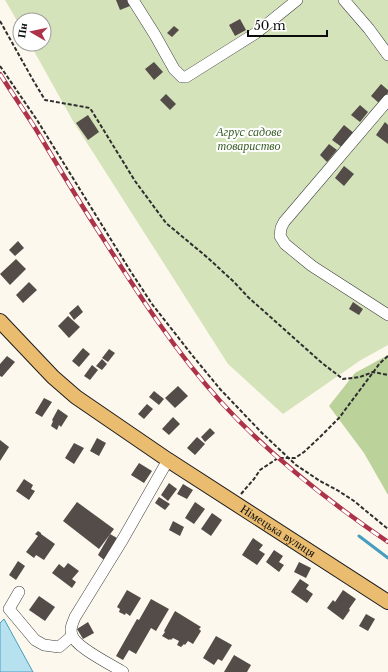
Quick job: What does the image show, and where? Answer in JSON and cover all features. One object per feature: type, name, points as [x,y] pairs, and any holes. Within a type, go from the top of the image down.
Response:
[{"type":"main road","name":"Німецька вулиця","points":[[0,321],[53,377],[76,398],[168,460],[388,602]]},
{"type":"street","points":[[133,0],[174,69],[182,77],[186,77],[256,33],[298,0]]},
{"type":"street","points":[[344,0],[369,29],[388,55]]},
{"type":"street","points":[[388,100],[284,222],[281,228],[280,236],[284,244],[312,266],[388,315]]},
{"type":"street","points":[[123,672],[92,654],[76,642],[72,636],[70,628],[75,617],[123,539],[168,460]]},
{"type":"street","points":[[19,592],[9,608],[35,640],[44,645],[59,647],[72,636]]},
{"type":"path","points":[[0,21],[45,100],[90,108],[135,181],[166,223],[214,263],[248,297],[316,358],[343,379],[360,378],[373,372],[388,375]]},
{"type":"path","points":[[0,66],[37,120],[152,304],[220,389],[288,459],[320,481],[354,501],[388,529]]},
{"type":"path","points":[[233,501],[254,479],[260,470],[278,458],[295,458],[304,452],[339,418],[380,363],[388,356]]},
{"type":"green space","name":"Агрус садове товариство","points":[[5,0],[388,0],[388,345],[361,360],[283,414],[228,364],[73,121],[34,52],[52,52],[52,12],[12,12]]},
{"type":"green space","points":[[388,355],[388,495],[364,453],[329,406],[355,373]]},
{"type":"water","points":[[4,619],[33,672],[0,672],[0,623]]},
{"type":"building","points":[[116,0],[127,0],[130,6],[120,10]]},
{"type":"building","points":[[240,19],[246,30],[235,36],[229,25]]},
{"type":"building","points":[[174,26],[179,30],[172,37],[167,33]]},
{"type":"building","points":[[154,62],[163,72],[154,80],[145,69]]},
{"type":"building","points":[[381,84],[388,90],[388,93],[379,103],[371,96]]},
{"type":"building","points":[[166,94],[176,104],[170,110],[160,100]]},
{"type":"building","points":[[360,105],[368,112],[360,122],[351,115]]},
{"type":"building","points":[[88,115],[99,132],[88,140],[76,123]]},
{"type":"building","points":[[385,122],[388,125],[388,144],[376,135]]},
{"type":"building","points":[[344,125],[355,134],[343,148],[332,140]]},
{"type":"building","points":[[329,144],[337,150],[327,162],[320,155]]},
{"type":"building","points":[[344,166],[354,174],[344,186],[335,178]]},
{"type":"building","points":[[18,241],[24,248],[15,256],[9,250]]},
{"type":"building","points":[[16,259],[26,269],[10,285],[0,274]]},
{"type":"building","points":[[29,282],[37,290],[23,303],[16,295]]},
{"type":"building","points":[[353,302],[363,309],[359,315],[349,309]]},
{"type":"building","points":[[78,305],[83,312],[74,320],[69,313]]},
{"type":"building","points":[[68,316],[80,327],[69,338],[58,326]]},
{"type":"building","points":[[83,348],[90,354],[79,367],[72,361]]},
{"type":"building","points":[[109,349],[115,353],[108,362],[102,358]]},
{"type":"building","points":[[7,356],[15,362],[2,377],[0,376],[0,364]]},
{"type":"building","points":[[102,359],[107,364],[102,370],[96,366]]},
{"type":"building","points":[[92,365],[98,370],[90,380],[84,376]]},
{"type":"building","points":[[178,386],[188,396],[175,408],[165,398]]},
{"type":"building","points":[[154,391],[164,399],[159,405],[149,397]]},
{"type":"building","points":[[44,398],[52,402],[42,417],[35,413]]},
{"type":"building","points":[[147,404],[153,409],[144,419],[138,414]]},
{"type":"building","points":[[58,409],[68,416],[61,427],[59,425],[57,430],[51,426],[52,420]]},
{"type":"building","points":[[173,417],[180,424],[169,435],[162,429]]},
{"type":"building","points":[[210,428],[215,433],[205,442],[201,437]]},
{"type":"building","points":[[197,437],[205,444],[195,455],[187,448]]},
{"type":"building","points":[[97,438],[106,443],[99,456],[90,451]]},
{"type":"building","points":[[0,440],[9,447],[0,461]]},
{"type":"building","points":[[74,443],[84,448],[74,464],[65,458]]},
{"type":"building","points":[[139,463],[152,471],[144,483],[131,475]]},
{"type":"building","points":[[24,479],[33,485],[31,489],[35,491],[29,500],[16,491]]},
{"type":"building","points":[[169,483],[177,489],[168,501],[161,495]]},
{"type":"building","points":[[183,484],[193,490],[187,499],[177,494]]},
{"type":"building","points":[[159,497],[170,504],[165,510],[155,503]]},
{"type":"building","points":[[77,502],[114,529],[99,549],[63,521]]},
{"type":"building","points":[[195,502],[205,509],[194,524],[185,518]]},
{"type":"building","points":[[212,513],[222,520],[211,536],[201,529]]},
{"type":"building","points":[[173,521],[184,527],[180,536],[169,530]]},
{"type":"building","points":[[38,531],[55,544],[44,560],[36,555],[34,558],[26,552],[38,536],[35,534]]},
{"type":"building","points":[[110,534],[117,538],[104,560],[98,555]]},
{"type":"building","points":[[253,538],[263,545],[259,550],[265,554],[257,565],[242,555]]},
{"type":"building","points":[[274,550],[283,556],[279,562],[284,565],[279,572],[266,562]]},
{"type":"building","points":[[18,561],[25,566],[16,580],[9,575]]},
{"type":"building","points":[[299,562],[311,568],[306,578],[294,572]]},
{"type":"building","points":[[68,563],[79,571],[72,579],[76,582],[72,588],[52,573],[59,564],[64,568]]},
{"type":"building","points":[[300,579],[309,585],[306,589],[313,594],[307,603],[291,592]]},
{"type":"building","points":[[127,590],[141,598],[130,616],[126,613],[125,615],[119,612],[120,609],[117,607]]},
{"type":"building","points":[[343,590],[356,599],[343,620],[327,608],[333,600],[335,602]]},
{"type":"building","points":[[39,596],[55,607],[45,621],[29,610]]},
{"type":"building","points":[[151,599],[169,609],[156,631],[151,628],[136,654],[129,650],[123,660],[116,656],[137,619],[139,620]]},
{"type":"building","points":[[175,611],[201,627],[199,629],[201,631],[193,644],[188,641],[181,647],[177,645],[179,641],[173,638],[169,640],[162,636]]},
{"type":"building","points":[[366,614],[375,619],[368,631],[359,626]]},
{"type":"building","points":[[88,622],[94,633],[83,639],[77,629]]},
{"type":"building","points":[[216,636],[232,645],[222,661],[218,659],[214,665],[203,658]]},
{"type":"building","points":[[234,655],[251,665],[247,672],[224,672]]},
{"type":"waterway","points":[[359,536],[388,558]]},
{"type":"railway","points":[[0,74],[139,294],[170,339],[203,381],[259,441],[300,477],[388,542]]}]
